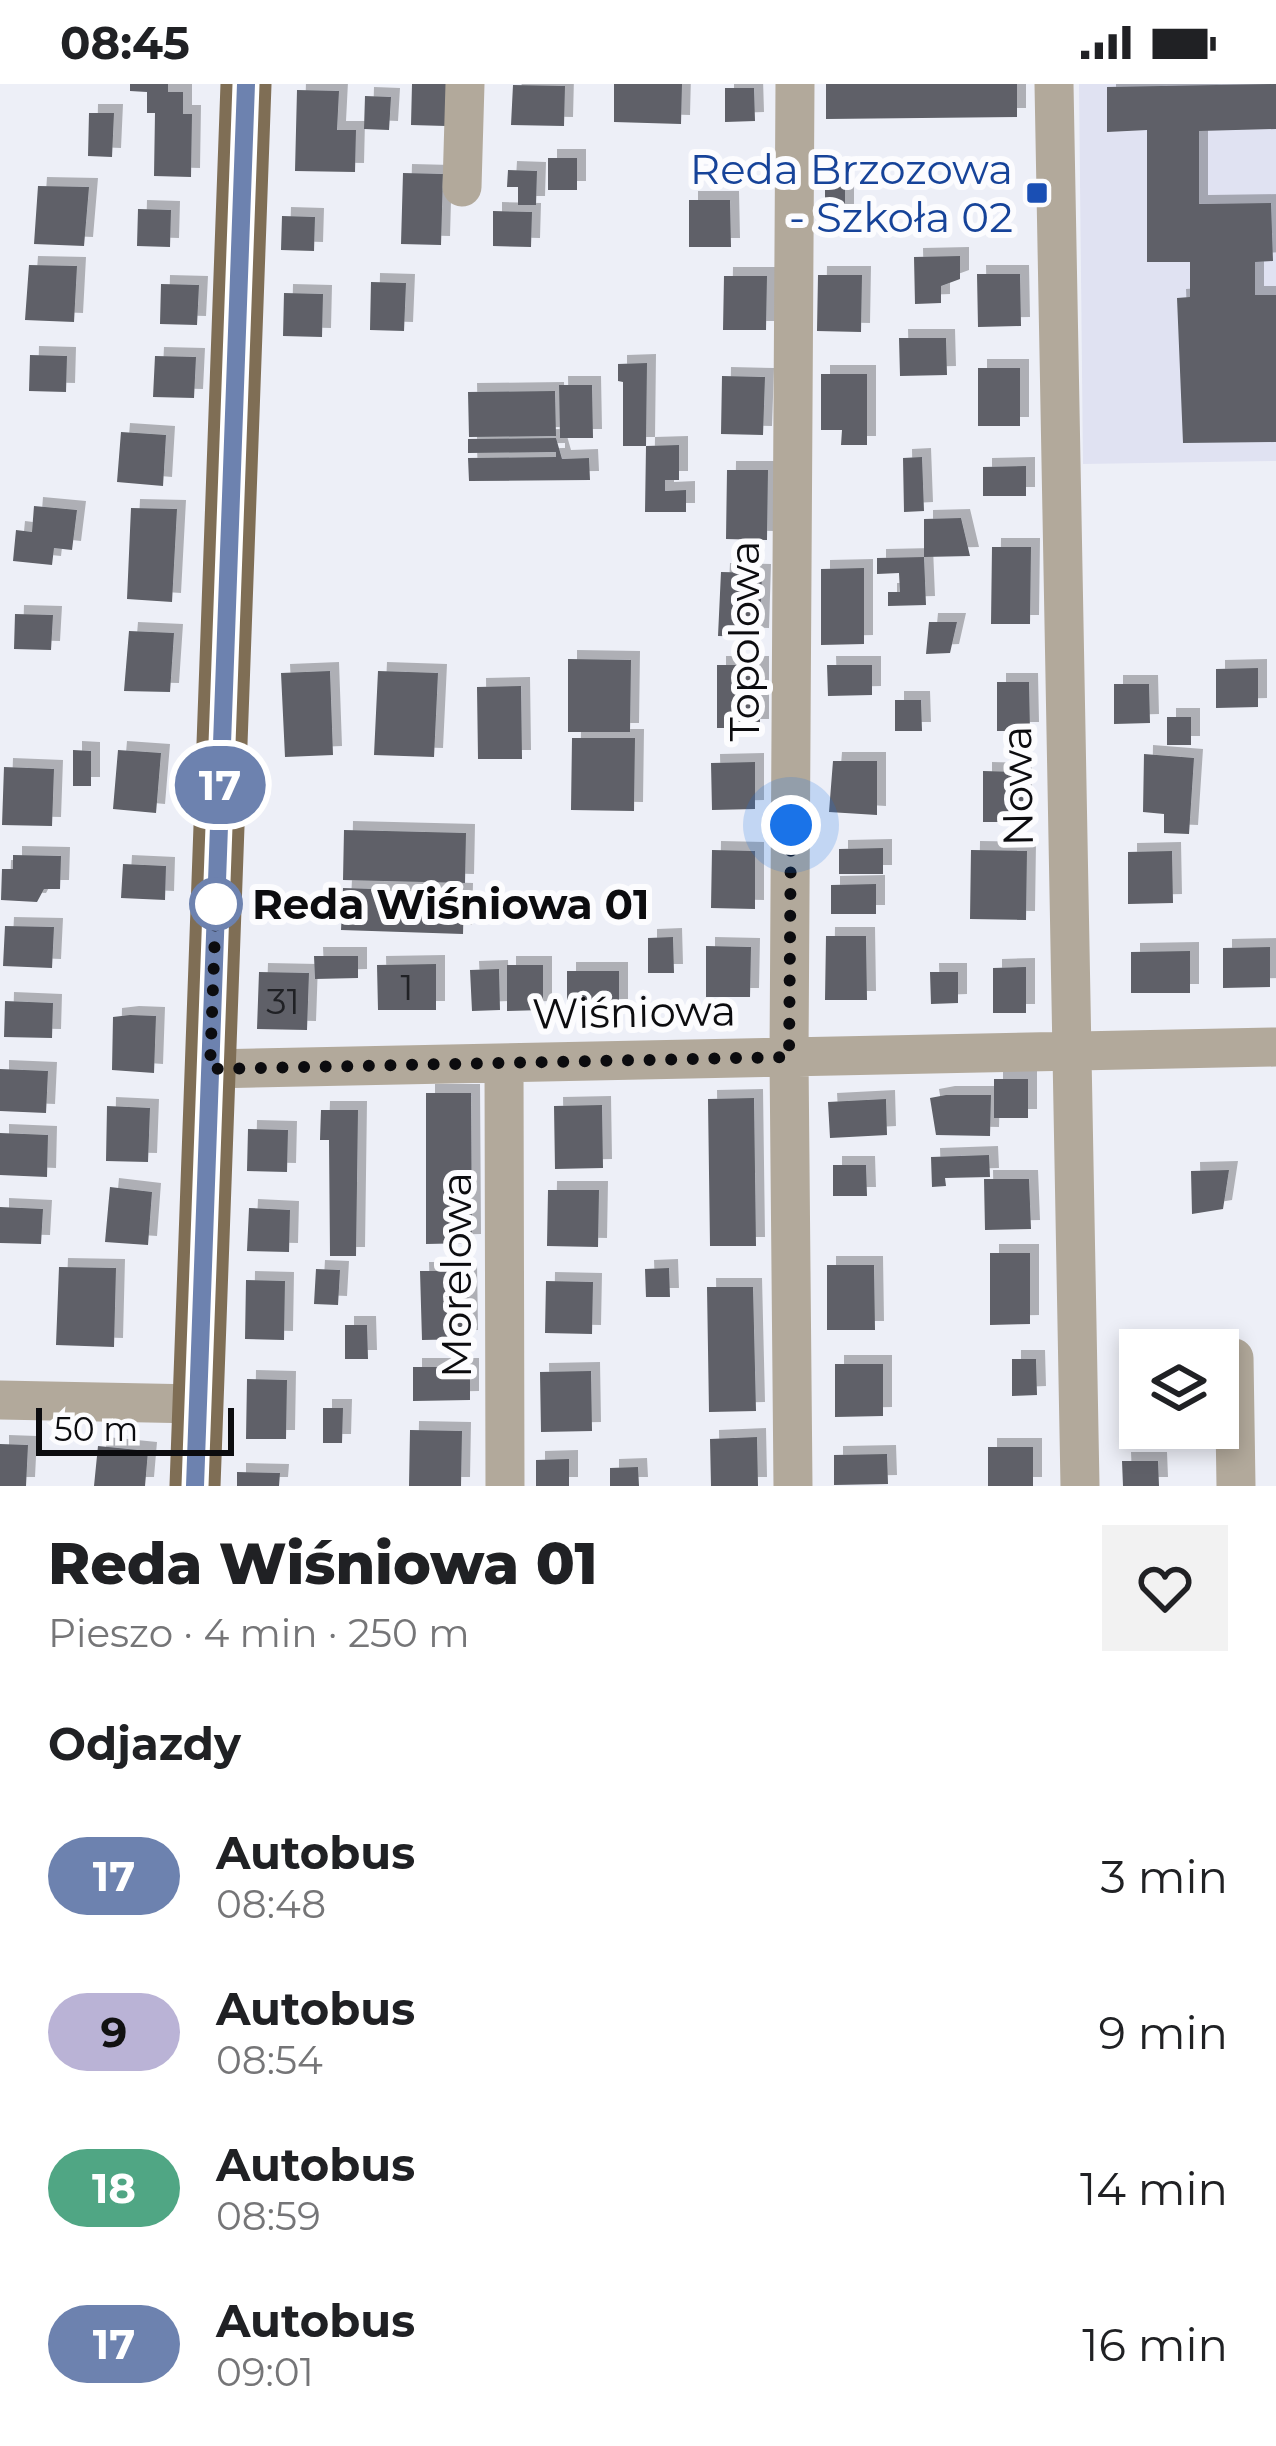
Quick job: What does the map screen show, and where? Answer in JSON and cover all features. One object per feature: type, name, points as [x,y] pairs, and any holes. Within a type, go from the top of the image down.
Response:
[{"type":"main road","points":[[195,1486],[246,84]]},
{"type":"street","points":[[462,187],[464,84]]},
{"type":"street","name":"Topolowa","points":[[793,1486],[789,1057],[796,84]]},
{"type":"street","name":"Nowa","points":[[1054,84],[1080,1486]]},
{"type":"street","name":"Wiśniowa","points":[[210,1069],[1276,1047]]},
{"type":"street","name":"Morelowa","points":[[504,1063],[505,1486]]},
{"type":"street","points":[[0,1400],[199,1404]]},
{"type":"street","points":[[1235,1449],[1236,1486]]},
{"type":"shaded area","points":[[1079,84],[1276,84],[1276,461],[1083,464]]},
{"type":"building","points":[[130,84],[168,84],[168,92],[183,92],[183,114],[192,114],[191,177],[154,176],[155,113],[147,113],[147,92],[130,91]]},
{"type":"building","points":[[412,84],[448,84],[446,126],[411,125]]},
{"type":"building","points":[[614,84],[682,84],[681,124],[614,122]]},
{"type":"building","points":[[826,84],[1017,84],[1017,117],[826,119]]},
{"type":"building","points":[[1276,84],[1276,129],[1199,131],[1199,204],[1271,203],[1273,261],[1255,262],[1255,295],[1276,295],[1276,442],[1183,443],[1177,298],[1190,297],[1190,262],[1147,262],[1147,130],[1107,132],[1107,87]]},
{"type":"building","points":[[513,85],[565,86],[564,126],[511,125]]},
{"type":"building","points":[[725,88],[754,88],[755,121],[725,122]]},
{"type":"building","points":[[297,90],[339,91],[337,130],[356,130],[355,172],[295,171]]},
{"type":"building","points":[[365,96],[391,97],[389,130],[364,129]]},
{"type":"building","points":[[89,113],[114,113],[112,157],[88,156]]},
{"type":"building","points":[[548,158],[577,158],[577,190],[548,190]]},
{"type":"building","points":[[825,168],[845,168],[845,218],[825,218]]},
{"type":"building","points":[[508,170],[537,171],[536,205],[518,205],[518,187],[507,187]]},
{"type":"building","points":[[403,173],[443,174],[441,245],[401,244]]},
{"type":"building","points":[[38,186],[89,187],[84,246],[34,244]]},
{"type":"building","points":[[689,200],[730,200],[731,247],[689,247]]},
{"type":"building","points":[[138,209],[171,210],[170,247],[137,246]]},
{"type":"building","points":[[493,211],[532,212],[531,247],[493,246]]},
{"type":"building","points":[[282,216],[315,217],[314,251],[281,250]]},
{"type":"building","points":[[960,256],[960,279],[941,286],[941,303],[915,304],[914,257]]},
{"type":"building","points":[[29,265],[77,266],[74,322],[25,320]]},
{"type":"building","points":[[977,274],[1020,274],[1021,326],[978,327]]},
{"type":"building","points":[[818,275],[862,275],[861,332],[817,331]]},
{"type":"building","points":[[724,276],[767,276],[766,330],[723,330]]},
{"type":"building","points":[[371,282],[406,283],[404,331],[370,330]]},
{"type":"building","points":[[161,284],[199,285],[197,325],[160,324]]},
{"type":"building","points":[[284,293],[323,294],[322,337],[283,336]]},
{"type":"building","points":[[899,338],[946,338],[947,375],[900,376]]},
{"type":"building","points":[[30,355],[67,356],[66,392],[29,391]]},
{"type":"building","points":[[155,356],[196,357],[194,398],[153,397]]},
{"type":"building","points":[[647,363],[646,446],[623,446],[623,382],[618,381],[618,364]]},
{"type":"building","points":[[978,368],[1020,368],[1020,426],[978,426]]},
{"type":"building","points":[[821,374],[867,374],[867,445],[841,445],[842,430],[821,430]]},
{"type":"building","points":[[722,376],[765,377],[763,435],[721,434]]},
{"type":"building","points":[[559,385],[592,385],[593,438],[560,438]]},
{"type":"building","points":[[555,391],[556,436],[469,437],[468,392]]},
{"type":"building","points":[[121,432],[166,435],[163,486],[117,482]]},
{"type":"building","points":[[556,438],[562,459],[589,458],[590,480],[469,481],[468,458],[556,457],[556,452],[468,453],[468,439]]},
{"type":"building","points":[[679,445],[679,480],[665,480],[665,491],[686,490],[686,512],[645,512],[646,446]]},
{"type":"building","points":[[922,457],[924,511],[904,512],[903,458]]},
{"type":"building","points":[[1026,466],[1026,496],[983,496],[983,467]]},
{"type":"building","points":[[727,470],[768,470],[767,540],[726,539]]},
{"type":"building","points":[[34,506],[77,510],[72,550],[54,548],[52,565],[13,561],[16,530],[32,532]]},
{"type":"building","points":[[131,508],[177,509],[172,602],[127,599]]},
{"type":"building","points":[[961,518],[970,556],[924,557],[924,519]]},
{"type":"building","points":[[992,547],[1031,547],[1030,624],[991,624]]},
{"type":"building","points":[[924,557],[926,605],[888,606],[888,592],[900,592],[899,573],[877,574],[877,558]]},
{"type":"building","points":[[864,568],[864,644],[821,645],[821,569]]},
{"type":"building","points":[[721,572],[762,573],[760,637],[718,636]]},
{"type":"building","points":[[15,614],[53,615],[51,650],[14,649]]},
{"type":"building","points":[[929,622],[957,622],[950,653],[926,654]]},
{"type":"building","points":[[129,631],[174,633],[170,692],[124,691]]},
{"type":"building","points":[[568,659],[631,660],[630,732],[568,732]]},
{"type":"building","points":[[717,665],[760,665],[760,728],[717,728]]},
{"type":"building","points":[[827,665],[872,665],[872,695],[828,696]]},
{"type":"building","points":[[1258,668],[1258,707],[1216,708],[1216,669]]},
{"type":"building","points":[[330,671],[333,755],[285,757],[281,673]]},
{"type":"building","points":[[378,671],[438,673],[434,757],[374,755]]},
{"type":"building","points":[[997,682],[1029,682],[1030,731],[997,731]]},
{"type":"building","points":[[1114,684],[1149,684],[1150,723],[1114,724]]},
{"type":"building","points":[[521,686],[522,759],[478,759],[477,687]]},
{"type":"building","points":[[895,700],[921,700],[922,731],[895,731]]},
{"type":"building","points":[[1167,717],[1191,717],[1191,745],[1167,745]]},
{"type":"building","points":[[572,738],[635,738],[634,811],[571,810]]},
{"type":"building","points":[[73,750],[91,751],[91,786],[73,786]]},
{"type":"building","points":[[118,750],[161,753],[156,813],[113,809]]},
{"type":"building","points":[[1144,754],[1194,758],[1189,834],[1164,833],[1164,814],[1143,812]]},
{"type":"building","points":[[833,761],[877,761],[877,815],[829,812]]},
{"type":"building","points":[[755,762],[755,809],[712,810],[711,763]]},
{"type":"building","points":[[4,767],[54,769],[52,826],[2,825]]},
{"type":"building","points":[[983,771],[1023,772],[1023,822],[983,822]]},
{"type":"building","points":[[344,830],[466,833],[465,883],[343,880]]},
{"type":"building","points":[[883,848],[883,874],[839,874],[839,849]]},
{"type":"building","points":[[712,850],[755,851],[755,909],[711,908]]},
{"type":"building","points":[[971,850],[1027,851],[1026,920],[970,919]]},
{"type":"building","points":[[1172,851],[1173,903],[1128,904],[1128,852]]},
{"type":"building","points":[[13,855],[61,856],[60,889],[44,889],[37,902],[1,900],[2,869],[13,869]]},
{"type":"building","points":[[123,864],[166,866],[165,900],[121,898]]},
{"type":"building","points":[[876,884],[876,914],[831,914],[831,885]]},
{"type":"building","points":[[343,888],[464,892],[463,934],[341,930]]},
{"type":"building","points":[[5,926],[54,927],[52,968],[3,966]]},
{"type":"building","points":[[826,936],[866,936],[867,1000],[825,1000]]},
{"type":"building","points":[[673,937],[674,973],[648,973],[648,938]]},
{"type":"building","points":[[706,946],[751,947],[750,997],[706,997]]},
{"type":"building","points":[[1270,947],[1270,987],[1223,988],[1223,948]]},
{"type":"building","points":[[1190,951],[1190,993],[1131,993],[1131,952]]},
{"type":"building","points":[[314,956],[358,956],[358,978],[315,979]]},
{"type":"building","points":[[436,964],[436,1010],[378,1010],[377,965]]},
{"type":"building","points":[[507,965],[543,965],[543,1010],[507,1011]]},
{"type":"building","points":[[1026,967],[1026,1013],[993,1013],[993,968]]},
{"type":"building","points":[[499,969],[500,1010],[472,1011],[470,970]]},
{"type":"building","points":[[567,971],[619,971],[619,1008],[567,1008]]},
{"type":"building","points":[[259,972],[309,973],[307,1030],[257,1029]]},
{"type":"building","points":[[930,972],[958,972],[958,1003],[931,1004]]},
{"type":"building","points":[[5,1001],[53,1003],[52,1038],[4,1037]]},
{"type":"building","points":[[156,1016],[154,1073],[112,1070],[113,1017]]},
{"type":"building","points":[[0,1069],[48,1071],[46,1113],[0,1111]]},
{"type":"building","points":[[994,1079],[1028,1079],[1028,1118],[994,1118]]},
{"type":"building","points":[[426,1093],[471,1093],[472,1243],[426,1244]]},
{"type":"building","points":[[991,1095],[990,1136],[936,1135],[930,1098]]},
{"type":"building","points":[[754,1098],[756,1246],[710,1246],[708,1099]]},
{"type":"building","points":[[886,1099],[887,1135],[830,1138],[828,1102]]},
{"type":"building","points":[[602,1105],[603,1168],[555,1169],[554,1106]]},
{"type":"building","points":[[107,1106],[150,1108],[148,1162],[106,1161]]},
{"type":"building","points":[[321,1110],[358,1110],[356,1256],[330,1256],[329,1140],[320,1140]]},
{"type":"building","points":[[248,1129],[288,1130],[287,1172],[247,1171]]},
{"type":"building","points":[[0,1133],[48,1135],[47,1177],[0,1175]]},
{"type":"building","points":[[989,1155],[990,1177],[945,1178],[946,1186],[932,1187],[931,1157]]},
{"type":"building","points":[[833,1165],[866,1165],[867,1196],[833,1196]]},
{"type":"building","points":[[1229,1170],[1223,1209],[1192,1214],[1191,1171]]},
{"type":"building","points":[[984,1179],[1029,1179],[1031,1229],[985,1230]]},
{"type":"building","points":[[110,1187],[152,1192],[148,1245],[105,1242]]},
{"type":"building","points":[[548,1190],[599,1190],[598,1247],[547,1246]]},
{"type":"building","points":[[0,1207],[43,1209],[41,1244],[0,1243]]},
{"type":"building","points":[[249,1208],[290,1210],[289,1252],[247,1251]]},
{"type":"building","points":[[990,1253],[1030,1253],[1030,1324],[990,1325]]},
{"type":"building","points":[[827,1265],[874,1265],[875,1330],[827,1330]]},
{"type":"building","points":[[59,1267],[116,1268],[114,1347],[56,1345]]},
{"type":"building","points":[[669,1268],[670,1297],[646,1297],[645,1269]]},
{"type":"building","points":[[316,1269],[340,1270],[338,1305],[314,1304]]},
{"type":"building","points":[[420,1271],[468,1271],[469,1339],[422,1340]]},
{"type":"building","points":[[246,1280],[285,1281],[284,1340],[245,1339]]},
{"type":"building","points":[[546,1281],[593,1282],[592,1334],[545,1333]]},
{"type":"building","points":[[707,1287],[753,1287],[756,1411],[709,1412]]},
{"type":"building","points":[[345,1325],[367,1325],[368,1359],[345,1359]]},
{"type":"building","points":[[1012,1359],[1036,1359],[1037,1395],[1012,1396]]},
{"type":"building","points":[[835,1364],[883,1364],[883,1416],[835,1417]]},
{"type":"building","points":[[413,1367],[470,1367],[470,1400],[413,1401]]},
{"type":"building","points":[[591,1371],[592,1431],[541,1432],[540,1372]]},
{"type":"building","points":[[247,1379],[287,1380],[286,1439],[246,1439]]},
{"type":"building","points":[[323,1408],[343,1408],[342,1443],[323,1443]]},
{"type":"building","points":[[410,1430],[462,1431],[461,1486],[409,1486]]},
{"type":"building","points":[[757,1437],[758,1486],[711,1486],[710,1439]]},
{"type":"building","points":[[0,1444],[28,1445],[26,1486],[0,1486]]},
{"type":"building","points":[[98,1446],[148,1451],[145,1486],[94,1486]]},
{"type":"building","points":[[988,1447],[1033,1447],[1033,1486],[988,1486]]},
{"type":"building","points":[[887,1454],[888,1484],[834,1485],[834,1455]]},
{"type":"building","points":[[569,1459],[569,1486],[536,1486],[536,1460]]},
{"type":"building","points":[[1122,1461],[1158,1461],[1159,1486],[1123,1486]]},
{"type":"building","points":[[638,1467],[639,1486],[610,1486],[610,1468]]},
{"type":"building","points":[[237,1472],[280,1473],[279,1486],[237,1486]]},
{"type":"bus line","name":"17","points":[[195,1486],[246,84]]},
{"type":"place","name":"Reda Brzozowa - Szkoła 02","points":[[1037,193]]},
{"type":"place","name":"Reda Wiśniowa 01","points":[[216,904]]},
{"type":"route","points":[[216,904],[210,1069],[789,1057],[791,825]]}]
